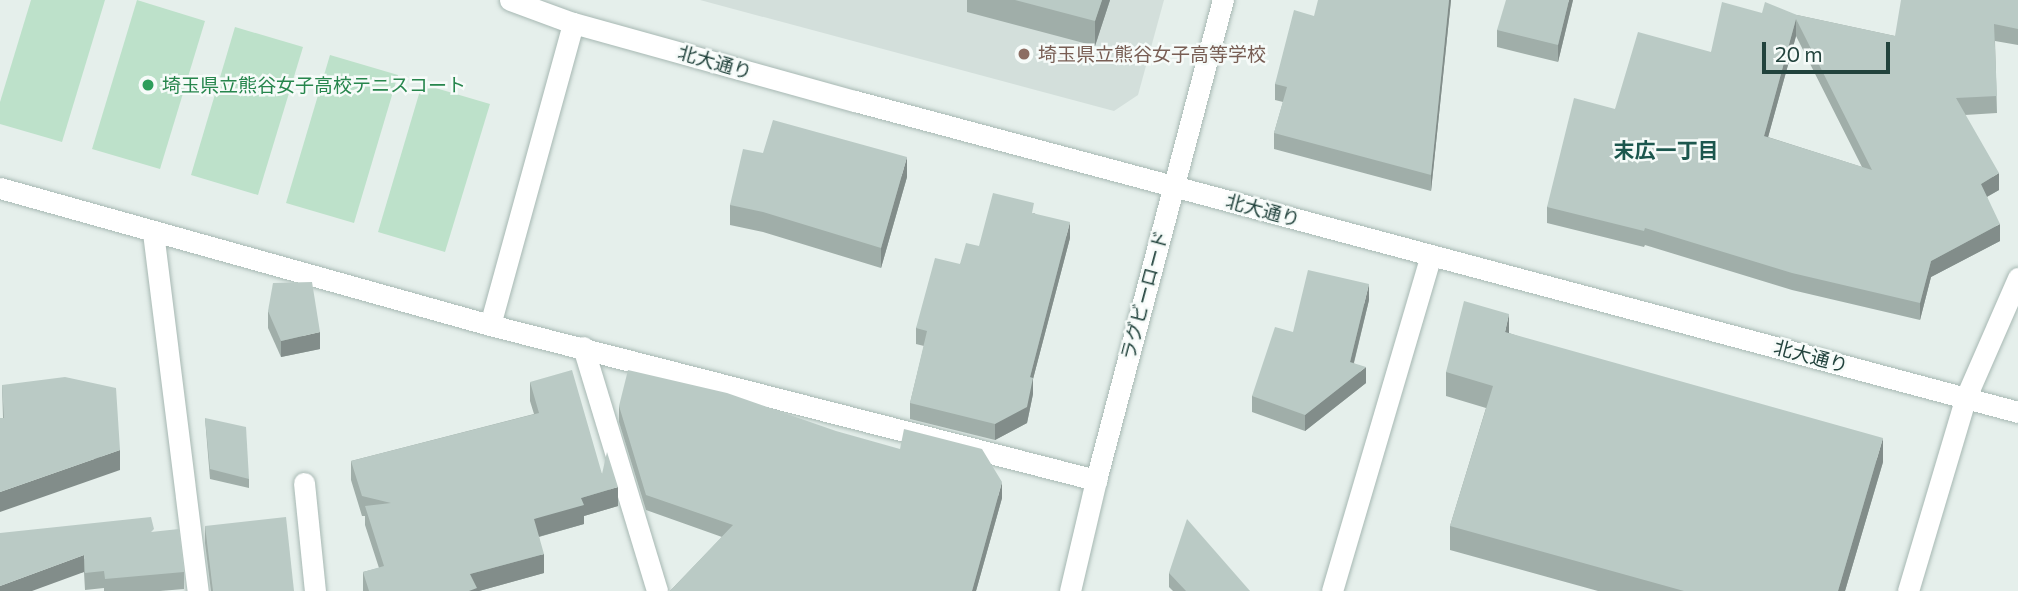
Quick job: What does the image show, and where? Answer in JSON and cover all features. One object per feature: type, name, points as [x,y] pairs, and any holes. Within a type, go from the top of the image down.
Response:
[{"type":"street","name":"北大通り","points":[[510,0],[573,23],[2018,412]]},
{"type":"street","name":"ラグビーロード","points":[[1070,589],[1096,480],[1223,0]]},
{"type":"street","points":[[490,325],[573,23]]},
{"type":"street","points":[[0,188],[490,325],[1096,480]]},
{"type":"street","points":[[153,232],[198,591]]},
{"type":"street","points":[[1332,591],[1431,255]]},
{"type":"street","points":[[1908,591],[1966,397],[2018,278]]},
{"type":"street","points":[[583,347],[657,591]]},
{"type":"street","points":[[304,483],[315,591]]},
{"type":"shaded area","name":"埼玉県立熊谷女子高等学校","points":[[700,0],[1164,0],[1138,95],[1114,111]]},
{"type":"green space","points":[[31,0],[105,0],[62,142],[0,124],[0,102]]},
{"type":"green space","name":"埼玉県立熊谷女子高校テニスコート","points":[[137,0],[205,21],[160,169],[92,149]]},
{"type":"green space","name":"埼玉県立熊谷女子高校テニスコート","points":[[235,27],[303,47],[258,195],[191,175]]},
{"type":"green space","name":"埼玉県立熊谷女子高校テニスコート","points":[[330,55],[398,75],[354,223],[286,203]]},
{"type":"green space","name":"埼玉県立熊谷女子高校テニスコート","points":[[422,84],[490,104],[445,252],[378,232]]},
{"type":"building","points":[[1015,0],[1102,0],[1095,21]]},
{"type":"building","points":[[1318,0],[1449,0],[1431,175],[1274,133],[1287,87],[1275,84],[1294,10],[1314,16]]},
{"type":"building","points":[[1506,0],[1569,0],[1558,45],[1497,30]]},
{"type":"building","points":[[1901,0],[2018,0],[2018,29],[1994,24],[1997,96],[1956,98],[1999,173],[1981,184],[2000,224],[1931,261],[1920,303],[1792,273],[1645,228],[1644,231],[1547,207],[1574,98],[1615,109],[1638,32],[1711,52],[1722,2],[1762,13],[1765,2],[1797,15],[1895,36]],"holes":[[[1796,19],[1872,170],[1764,136]]]},
{"type":"building","points":[[773,120],[907,157],[881,248],[763,212],[730,205],[743,149],[763,153]]},
{"type":"building","points":[[993,193],[1034,203],[1032,213],[1070,222],[1030,377],[1033,378],[1027,407],[995,424],[910,403],[927,331],[916,328],[935,258],[960,264],[966,243],[979,246]]},
{"type":"building","points":[[1308,270],[1369,284],[1350,362],[1366,367],[1305,415],[1252,396],[1275,327],[1293,332]]},
{"type":"building","points":[[312,282],[320,332],[281,341],[268,311],[273,283]]},
{"type":"building","points":[[1464,301],[1509,314],[1505,332],[1883,438],[1838,591],[1684,591],[1450,526],[1493,386],[1446,372]]},
{"type":"building","points":[[572,370],[602,474],[607,452],[618,487],[581,498],[584,505],[534,519],[544,554],[470,574],[477,588],[469,591],[369,591],[363,572],[384,566],[365,506],[391,503],[362,496],[351,461],[539,413],[530,382]]},
{"type":"building","points":[[628,370],[727,393],[836,431],[900,449],[904,429],[982,449],[1002,482],[972,591],[670,591],[733,525],[646,495],[619,406]]},
{"type":"building","points":[[65,377],[116,388],[120,450],[0,492],[0,418],[4,418],[2,385]]},
{"type":"building","points":[[205,418],[246,427],[249,479],[210,469]]},
{"type":"building","points":[[151,517],[154,529],[151,532],[179,529],[184,572],[105,579],[104,571],[85,573],[84,555],[0,586],[0,533]]},
{"type":"building","points":[[286,517],[294,591],[213,591],[205,526]]},
{"type":"building","points":[[1187,519],[1250,591],[1186,591],[1169,573]]},
{"type":"place","name":"埼玉県立熊谷女子高等学校","points":[[1024,54]]},
{"type":"place","name":"埼玉県立熊谷女子高校テニスコート","points":[[148,85]]},
{"type":"district","name":"末広一丁目","points":[[1666,150]]}]
